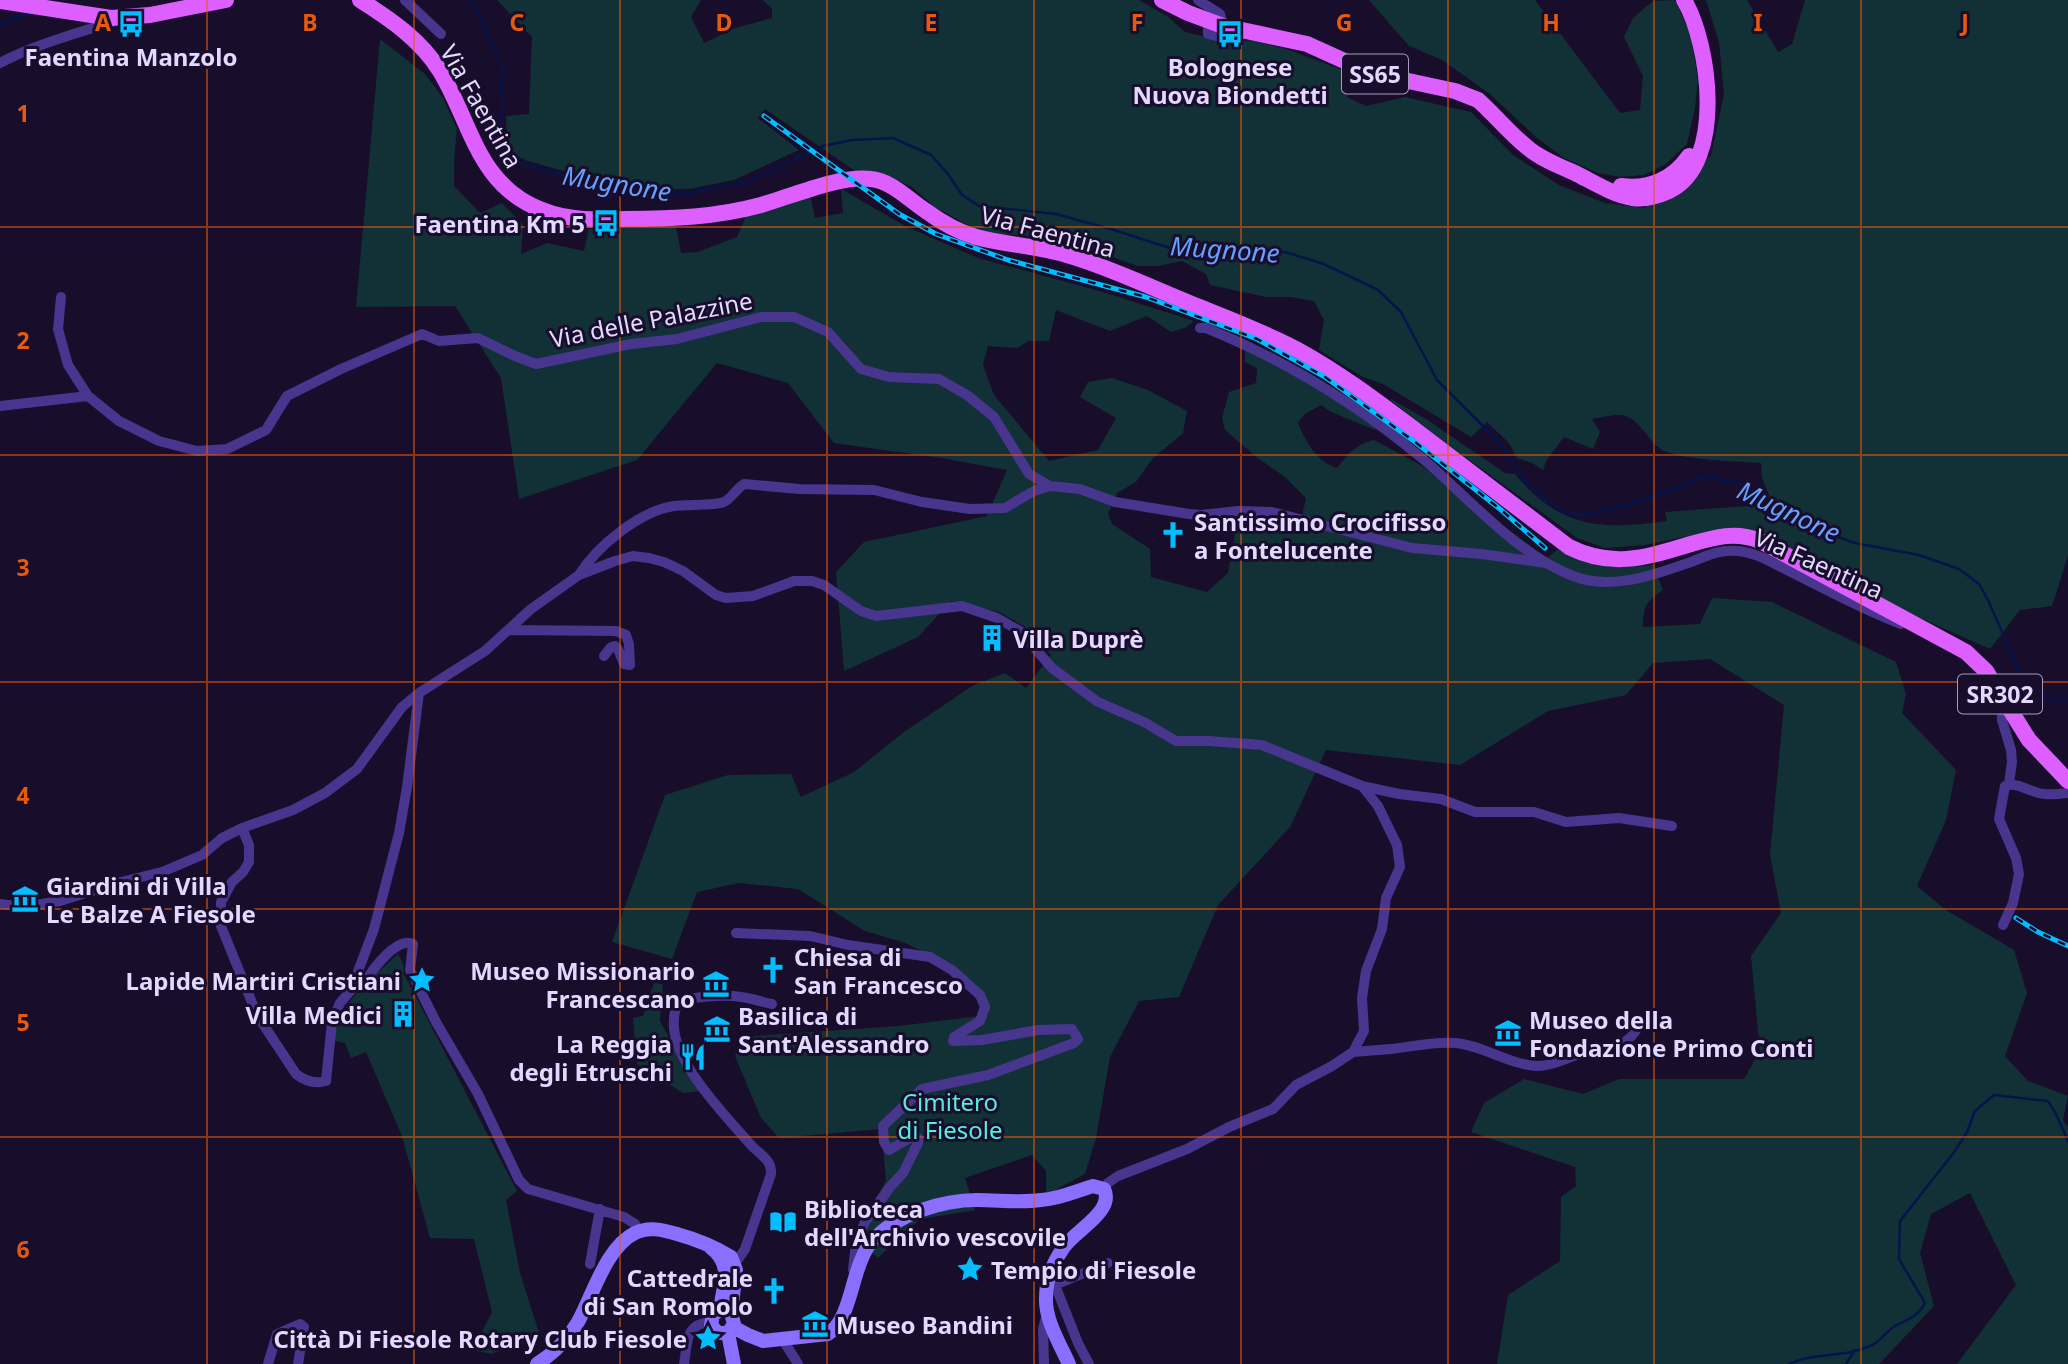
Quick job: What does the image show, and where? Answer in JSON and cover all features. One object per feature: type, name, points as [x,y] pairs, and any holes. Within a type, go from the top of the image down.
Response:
[{"type":"main road","points":[[0,1],[125,18],[226,0]]},
{"type":"main road","name":"Via Faentina","points":[[360,0],[402,30],[427,53],[445,81],[483,158],[499,183],[525,202],[542,210],[577,218],[696,217],[732,212],[841,182],[875,179],[894,188],[933,216],[957,229],[975,236],[1045,248],[1093,263],[1228,317],[1295,348],[1358,387],[1569,547],[1583,554],[1598,559],[1629,560],[1724,536],[1754,538],[1911,621],[1972,657],[1986,671],[2029,740],[2068,781]]},
{"type":"main road","name":"SS65","points":[[1162,0],[1215,23],[1307,44],[1371,73],[1471,96],[1528,149],[1572,172],[1630,188],[1658,183],[1681,167],[1691,153],[1701,125],[1707,96],[1707,71],[1701,41],[1684,0]]},
{"type":"street","name":"Via Faentina","points":[[405,0],[441,34]]},
{"type":"street","points":[[1198,0],[1220,14],[1215,23]]},
{"type":"street","points":[[0,63],[51,41],[125,18]]},
{"type":"street","name":"Via delle Palazzine","points":[[61,297],[58,329],[68,365],[88,396],[119,421],[159,441],[197,450],[227,449],[266,430],[287,396],[422,334],[439,341],[478,338],[536,364],[631,344],[677,339],[761,317],[794,317],[828,332],[861,369],[889,377],[939,380],[967,395],[994,417],[1029,474],[1050,486]]},
{"type":"street","name":"Via Faentina","points":[[1200,328],[1252,347],[1338,395],[1423,459],[1496,525],[1546,563],[1573,576],[1608,582],[1632,579],[1660,573],[1716,553],[1745,552],[1770,561],[1879,616],[1903,625],[1911,621]]},
{"type":"street","points":[[0,406],[88,396]]},
{"type":"street","points":[[579,575],[589,559],[640,518],[667,507],[724,502],[744,484],[874,491],[970,509],[1005,508],[1034,491],[1050,486],[1080,489],[1115,502],[1189,514],[1272,512],[1412,548],[1546,563]]},
{"type":"street","points":[[0,904],[24,907],[60,901],[162,872],[202,855],[222,838],[242,828],[293,810],[325,793],[357,769],[402,707],[419,693],[485,651],[531,610],[579,575],[633,556],[674,566],[716,595],[726,598],[753,596],[794,581],[812,581],[824,585],[846,602],[876,616],[962,606],[997,618],[1020,631],[1052,668],[1098,702],[1144,722],[1176,741],[1262,745],[1362,786],[1441,799],[1475,812],[1534,811],[1566,822],[1619,818],[1672,826]]},
{"type":"street","points":[[509,630],[616,631],[626,635],[630,665],[624,664],[615,646],[604,656]]},
{"type":"street","points":[[358,982],[356,978],[374,929],[399,832],[419,693]]},
{"type":"street","points":[[2002,698],[2002,720],[2010,742],[2012,762],[1999,819],[2016,858],[2019,874],[2013,903],[2003,925]]},
{"type":"street","points":[[2009,784],[2046,795],[2068,793]]},
{"type":"street","points":[[1353,1052],[1364,1031],[1362,998],[1366,971],[1382,929],[1386,898],[1399,867],[1397,845],[1377,806],[1362,786]]},
{"type":"street","points":[[242,828],[249,845],[249,862],[221,902],[221,926],[257,1015],[296,1074],[304,1080],[326,1081],[332,1022],[340,1003],[358,982]]},
{"type":"street","points":[[736,933],[810,936],[848,945],[930,957],[952,970],[980,995],[985,1007],[980,1021],[954,1037],[953,1041],[982,1040],[1038,1030],[1072,1029],[1078,1039],[1074,1043],[988,1075],[922,1089],[883,1126],[884,1142],[889,1150],[912,1137],[918,1138],[918,1143],[903,1173],[876,1205],[860,1233],[855,1249],[852,1283]]},
{"type":"street","points":[[358,982],[365,982],[384,956],[404,941],[410,941],[413,944],[411,971],[415,980],[478,1094],[519,1180],[528,1189],[629,1219],[638,1231]]},
{"type":"street","points":[[730,1264],[745,1249],[772,1174],[772,1167],[768,1159],[754,1148],[699,1083],[685,1062],[673,1030],[674,1013],[678,1005],[687,999],[741,997],[772,1004]]},
{"type":"street","points":[[1069,1364],[1045,1300],[1051,1287],[1053,1266],[1072,1237],[1102,1210],[1107,1201],[1104,1189],[1118,1176],[1187,1149],[1229,1127],[1273,1109],[1296,1085],[1353,1052],[1456,1043],[1473,1046],[1494,1056],[1537,1066],[1607,1050],[1632,1036],[1639,1025]]},
{"type":"street","points":[[684,1364],[690,1330],[695,1325],[724,1321],[763,1341],[825,1336],[835,1329],[841,1320],[852,1283],[871,1242],[887,1228],[912,1214],[966,1201],[1034,1201],[1093,1186],[1104,1189]]},
{"type":"street","points":[[590,1264],[600,1209]]},
{"type":"street","points":[[537,1364],[565,1340],[577,1323],[606,1264],[626,1238],[638,1231],[657,1229],[708,1246],[730,1264],[736,1273],[724,1321],[734,1364]]},
{"type":"street","points":[[1051,1287],[1108,1263]]},
{"type":"street","points":[[1051,1287],[1089,1364]]},
{"type":"street","points":[[1044,1364],[1043,1329],[1048,1312]]},
{"type":"street","points":[[268,1364],[277,1334],[300,1324],[304,1327],[298,1364]]},
{"type":"street","points":[[835,1329],[870,1330]]},
{"type":"street","points":[[783,1340],[798,1364]]},
{"type":"green space","points":[[497,0],[701,0],[691,17],[704,43],[735,28],[772,18],[772,9],[763,0],[1139,0],[1168,17],[1185,32],[1232,43],[1250,40],[1286,49],[1348,72],[1347,97],[1366,106],[1405,97],[1471,112],[1513,155],[1559,185],[1605,203],[1644,208],[1679,191],[1711,155],[1724,94],[1719,42],[1706,0],[1747,0],[1778,52],[1792,44],[1805,0],[2068,0],[2068,556],[2052,606],[2020,610],[1990,649],[1909,613],[1760,536],[1729,528],[1645,545],[1605,548],[1577,538],[1390,400],[1426,419],[1505,473],[1515,474],[1549,506],[1583,522],[1602,525],[1643,524],[1667,521],[1665,512],[1761,505],[1769,495],[1762,478],[1761,463],[1697,458],[1664,451],[1630,418],[1618,415],[1592,419],[1600,432],[1593,449],[1564,437],[1546,461],[1543,470],[1517,458],[1509,443],[1487,422],[1471,437],[1383,384],[1363,377],[1319,350],[1324,320],[1314,301],[1266,297],[1210,285],[1206,274],[1182,261],[1158,266],[1137,266],[1064,239],[992,233],[969,226],[935,207],[912,187],[884,174],[855,171],[765,109],[758,118],[799,150],[734,180],[689,189],[662,189],[578,175],[528,161],[514,155],[507,142],[506,116],[529,114],[532,37]]},
{"type":"green space","points":[[1369,0],[1535,0],[1620,113],[1640,110],[1643,76],[1624,37],[1633,18],[1653,1],[1675,0],[1691,36],[1698,80],[1687,144],[1666,164],[1644,175],[1620,177],[1598,173],[1564,158],[1537,138],[1490,94],[1442,60],[1409,46]]},
{"type":"green space","name":"Cimitero di Fiesole","points":[[380,39],[425,74],[443,98],[457,129],[454,186],[480,213],[502,203],[523,225],[521,254],[547,243],[584,251],[589,229],[676,227],[681,253],[698,252],[737,237],[746,216],[810,194],[815,218],[843,213],[841,189],[907,227],[978,258],[1103,292],[1194,321],[1185,328],[1171,332],[1147,316],[1110,331],[1056,310],[1049,341],[1029,341],[1017,348],[988,346],[983,365],[994,395],[1049,461],[1098,450],[1116,418],[1080,397],[1088,382],[1112,378],[1148,390],[1187,411],[1183,433],[1152,459],[1136,482],[1117,493],[1108,514],[1112,524],[1150,549],[1151,577],[1207,592],[1228,573],[1236,527],[1253,523],[1300,526],[1306,498],[1285,477],[1225,430],[1222,418],[1229,392],[1256,383],[1257,368],[1245,362],[1245,350],[1296,374],[1377,425],[1375,430],[1331,412],[1321,405],[1305,414],[1298,422],[1304,436],[1318,456],[1330,465],[1337,468],[1353,450],[1374,440],[1419,464],[1547,558],[1558,549],[1592,564],[1627,567],[1653,565],[1663,590],[1647,605],[1643,627],[1700,624],[1712,598],[1772,602],[1896,662],[1906,694],[1902,713],[1956,770],[1946,820],[1917,886],[1946,910],[2014,950],[2027,993],[2005,1056],[2028,1081],[2068,1096],[2063,1120],[2068,1127],[2068,1364],[1957,1364],[2016,1285],[1970,1193],[1931,1214],[1920,1253],[1934,1306],[1879,1364],[1497,1364],[1508,1295],[1560,1261],[1561,1197],[1576,1186],[1575,1167],[1471,1132],[1484,1103],[1524,1079],[1583,1094],[1619,1079],[1744,1079],[1760,1051],[1751,956],[1781,913],[1770,855],[1784,705],[1710,659],[1653,663],[1626,695],[1548,711],[1460,765],[1326,750],[1290,827],[1218,905],[1179,997],[1139,1001],[1110,1057],[1096,1138],[1085,1174],[1046,1195],[1046,1171],[1032,1155],[965,1178],[975,1210],[921,1219],[878,1258],[856,1240],[886,1180],[881,1129],[779,1138],[761,1118],[735,1056],[742,1037],[898,1026],[988,1015],[986,997],[950,964],[905,943],[865,931],[798,889],[739,883],[697,892],[672,959],[612,942],[665,795],[728,775],[791,774],[801,797],[854,772],[904,732],[972,686],[1005,673],[1026,688],[1051,655],[1024,626],[999,612],[951,601],[918,637],[844,671],[836,572],[864,542],[987,516],[1007,470],[834,443],[788,383],[717,363],[637,460],[519,499],[501,378],[455,306],[356,307]]},
{"type":"green space","points":[[398,954],[403,963],[404,974],[517,1191],[506,1200],[520,1273],[540,1336],[491,1354],[473,1350],[492,1312],[474,1239],[430,1238],[402,1136],[366,1052],[351,1058],[345,1043],[331,1040],[342,1013],[350,1002]]},
{"type":"green space","points":[[654,983],[663,984],[660,1021],[693,1082],[701,1091],[683,1093],[637,1064],[633,1018],[643,1016]]},
{"type":"waterway","name":"Mugnone","points":[[472,0],[503,68],[505,78],[501,86],[503,104],[500,123],[504,148],[513,161],[561,175],[678,195],[747,182],[823,146],[852,140],[893,138],[931,155],[962,195],[979,206],[1056,214],[1179,251],[1207,254],[1285,252],[1324,264],[1378,290],[1401,312],[1437,380],[1499,442],[1525,482],[1545,500],[1568,513],[1583,515],[1630,504],[1700,478],[1712,477],[1746,486],[1771,508],[1824,532],[1855,543],[1919,555],[1959,569],[1979,584],[2019,671],[2029,685],[2038,695],[2068,700]]},
{"type":"waterway","name":"Mugnone","points":[[0,24],[30,13]]},
{"type":"waterway","points":[[1789,1364],[1870,1346],[1923,1307],[1925,1303],[1899,1259],[1900,1221],[1955,1151],[1967,1132],[1975,1111],[1994,1095],[2048,1101],[2068,1141]]},
{"type":"waterway","points":[[1846,1364],[1855,1350]]},
{"type":"railway","points":[[764,116],[899,214],[936,234],[1008,260],[1146,297],[1257,339],[1325,377],[1415,442],[1545,548]]},
{"type":"railway","points":[[2016,918],[2068,946]]},
{"type":"place","name":"Faentina Manzolo","points":[[131,24]]},
{"type":"place","name":"Bolognese Nuova Biondetti","points":[[1230,34]]},
{"type":"place","name":"Faentina Km 5","points":[[606,223]]},
{"type":"place","name":"Santissimo Crocifisso a Fontelucente","points":[[1173,535]]},
{"type":"place","name":"Villa Duprè","points":[[992,638]]},
{"type":"place","name":"Giardini di Villa Le Balze A Fiesole","points":[[25,899]]},
{"type":"place","name":"Chiesa di San Francesco","points":[[773,970]]},
{"type":"place","name":"Lapide Martiri Cristiani","points":[[422,980]]},
{"type":"place","name":"Museo Missionario Francescano","points":[[716,984]]},
{"type":"place","name":"Villa Medici","points":[[403,1014]]},
{"type":"place","name":"Basilica di Sant'Alessandro","points":[[717,1029]]},
{"type":"place","name":"Museo della Fondazione Primo Conti","points":[[1508,1033]]},
{"type":"place","name":"La Reggia degli Etruschi","points":[[693,1057]]},
{"type":"place","name":"Biblioteca dell'Archivio vescovile","points":[[783,1222]]},
{"type":"place","name":"Tempio di Fiesole","points":[[970,1269]]},
{"type":"place","name":"Cattedrale di San Romolo","points":[[774,1291]]},
{"type":"place","name":"Museo Bandini","points":[[815,1324]]},
{"type":"place","name":"Città Di Fiesole Rotary Club Fiesole","points":[[708,1338]]}]
